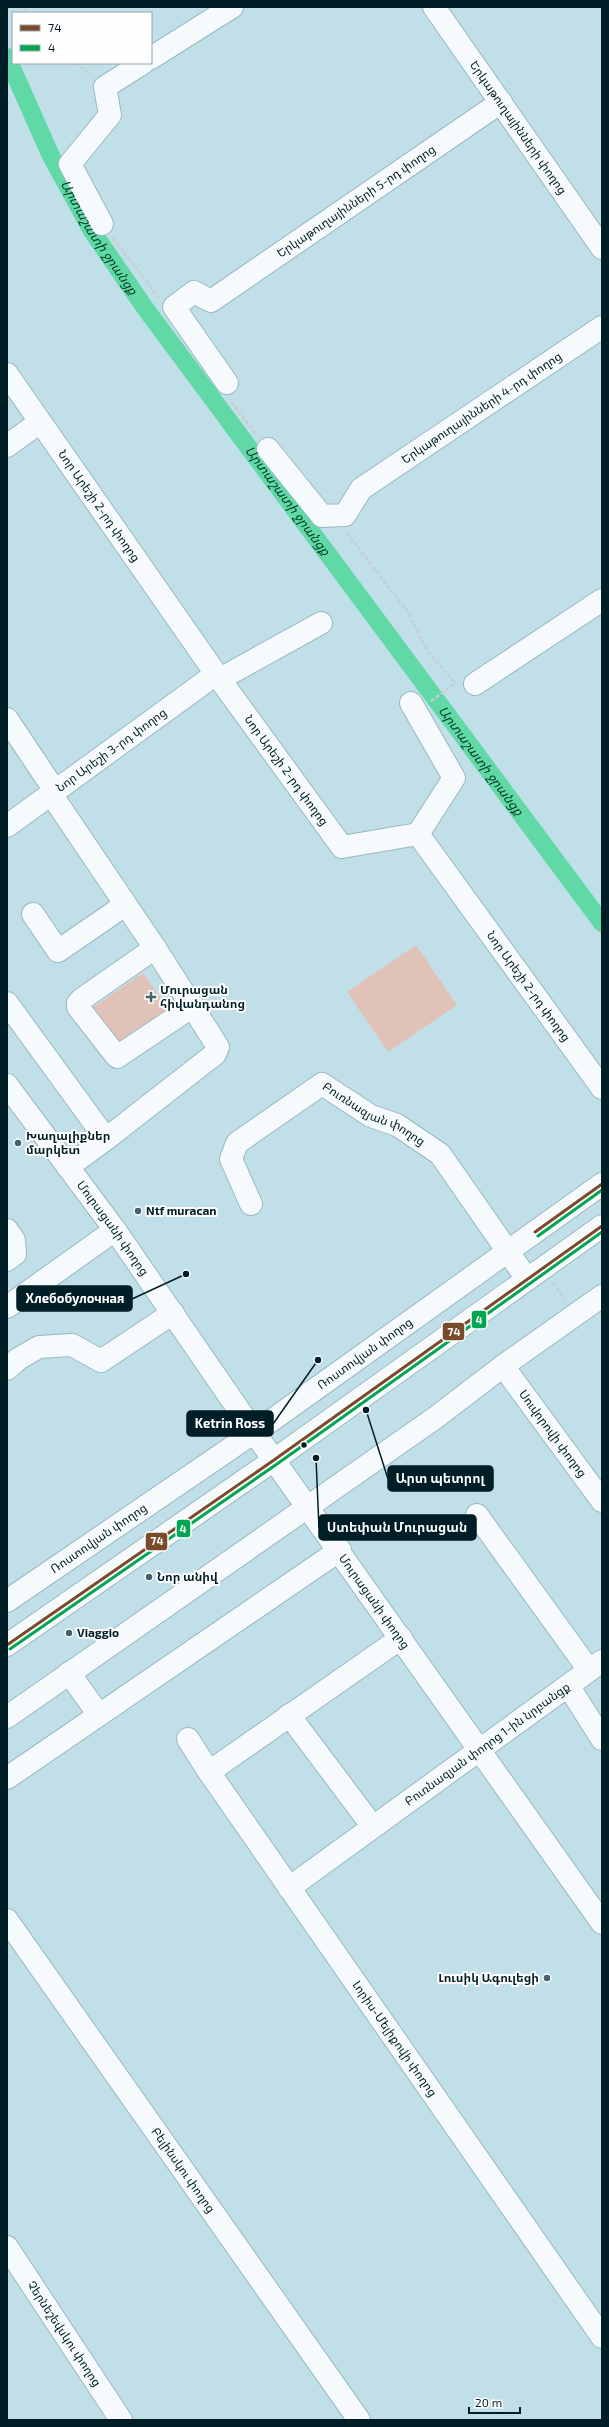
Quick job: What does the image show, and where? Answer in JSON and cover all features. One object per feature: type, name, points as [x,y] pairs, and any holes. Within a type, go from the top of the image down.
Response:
[{"type":"street","points":[[152,57],[232,7]]},
{"type":"street","name":"Երկաթուղայինների փողոց","points":[[434,7],[602,248]]},
{"type":"street","points":[[102,224],[70,164],[110,115],[105,87],[141,64]]},
{"type":"street","name":"Երկաթուղայինների 5-րդ փողոց","points":[[174,307],[194,292],[211,301],[501,102]]},
{"type":"street","points":[[174,307],[227,383]]},
{"type":"street","name":"Երկաթուղայինների 4-րդ փողոց","points":[[345,515],[361,489],[602,327]]},
{"type":"street","name":"Նոր Արեշի 2-րդ փողոց","points":[[7,374],[218,676],[342,847],[418,834],[602,1088]]},
{"type":"street","points":[[7,446],[40,422]]},
{"type":"street","points":[[268,449],[322,516],[345,515]]},
{"type":"street","points":[[465,683],[602,600]]},
{"type":"street","name":"Նոր Արեշի 3-րդ փողոց","points":[[7,826],[218,676],[320,623]]},
{"type":"street","points":[[418,834],[454,778],[420,703]]},
{"type":"street","points":[[7,719],[125,905],[193,1006],[218,1047],[215,1054],[68,1167]]},
{"type":"street","points":[[33,914],[58,951],[125,905]]},
{"type":"street","points":[[155,948],[82,999],[78,1003],[78,1007],[117,1057],[193,1006]]},
{"type":"street","points":[[7,1003],[106,1139]]},
{"type":"street","name":"Բուռնազյան փողոց","points":[[251,1204],[231,1158],[237,1143],[322,1084],[371,1116],[397,1125],[440,1154],[527,1279]]},
{"type":"street","name":"Մուրացանի փողոց","points":[[7,1085],[115,1230],[254,1432],[340,1550],[602,1923]]},
{"type":"street","name":"Ռոստովյան փողոց","points":[[7,1601],[254,1432],[602,1184]]},
{"type":"street","points":[[7,1645],[274,1460],[602,1226]]},
{"type":"street","points":[[7,1230],[14,1240],[15,1254],[7,1260]]},
{"type":"street","points":[[7,1307],[115,1230]]},
{"type":"street","points":[[7,1716],[435,1418],[503,1366],[602,1297]]},
{"type":"street","points":[[7,1368],[18,1359],[39,1347],[72,1345],[101,1361],[173,1313]]},
{"type":"street","name":"Սուվորովի փողոց","points":[[503,1366],[602,1501]]},
{"type":"street","points":[[477,1515],[596,1665]]},
{"type":"street","points":[[7,1778],[340,1550]]},
{"type":"street","points":[[209,1772],[401,1638]]},
{"type":"street","name":"Բուռնազյան փողոց 1-ին նրբանցք","points":[[289,1888],[569,1687],[596,1665]]},
{"type":"street","points":[[69,1673],[99,1715]]},
{"type":"street","points":[[569,1687],[602,1738]]},
{"type":"street","points":[[289,1715],[373,1827]]},
{"type":"street","name":"Լորիս-Մելիքովի փողոց","points":[[188,1739],[289,1888],[602,2337]]},
{"type":"street","name":"Բելինսկու փողոց","points":[[7,1920],[359,2420]]},
{"type":"street","name":"Չերնեշեվսկու փողոց","points":[[7,2247],[121,2420]]},
{"type":"path","points":[[102,224],[165,306],[174,307]]},
{"type":"path","points":[[227,383],[226,396],[268,449]]},
{"type":"path","points":[[345,515],[343,527],[406,611],[426,649],[465,683]]},
{"type":"path","points":[[420,703],[444,691]]},
{"type":"shaded area","points":[[416,945],[457,1005],[388,1052],[347,992]]},
{"type":"shaded area","points":[[143,973],[171,1013],[120,1049],[92,1008]]},
{"type":"waterway","name":"Արտաշատի ջրանցք","points":[[7,57],[51,156],[92,231],[145,308],[602,923]]},
{"type":"transit line","name":"74","points":[[535,1232],[602,1184]]},
{"type":"transit line","name":"4","points":[[538,1236],[602,1190]]},
{"type":"transit line","name":"74","points":[[7,1645],[274,1460],[602,1226]]},
{"type":"transit line","name":"4","points":[[10,1649],[277,1464],[602,1232]]},
{"type":"place","name":"Մուրացան հիվանդանոց","points":[[151,997]]},
{"type":"place","name":"Խաղալիքներ մարկետ","points":[[18,1143]]},
{"type":"place","name":"Ntf muracan","points":[[138,1211]]},
{"type":"place","name":"Хлебобулочная","points":[[186,1274]]},
{"type":"place","name":"Ketrin Ross","points":[[318,1360]]},
{"type":"place","name":"Արտ պետրոլ","points":[[366,1410]]},
{"type":"place","name":"Ստեփան Մուրացան","points":[[316,1458]]},
{"type":"place","name":"Նոր անիվ","points":[[149,1577]]},
{"type":"place","name":"Viaggio","points":[[69,1633]]},
{"type":"place","name":"Լուսիկ Ագուլեցի","points":[[547,1978]]}]
